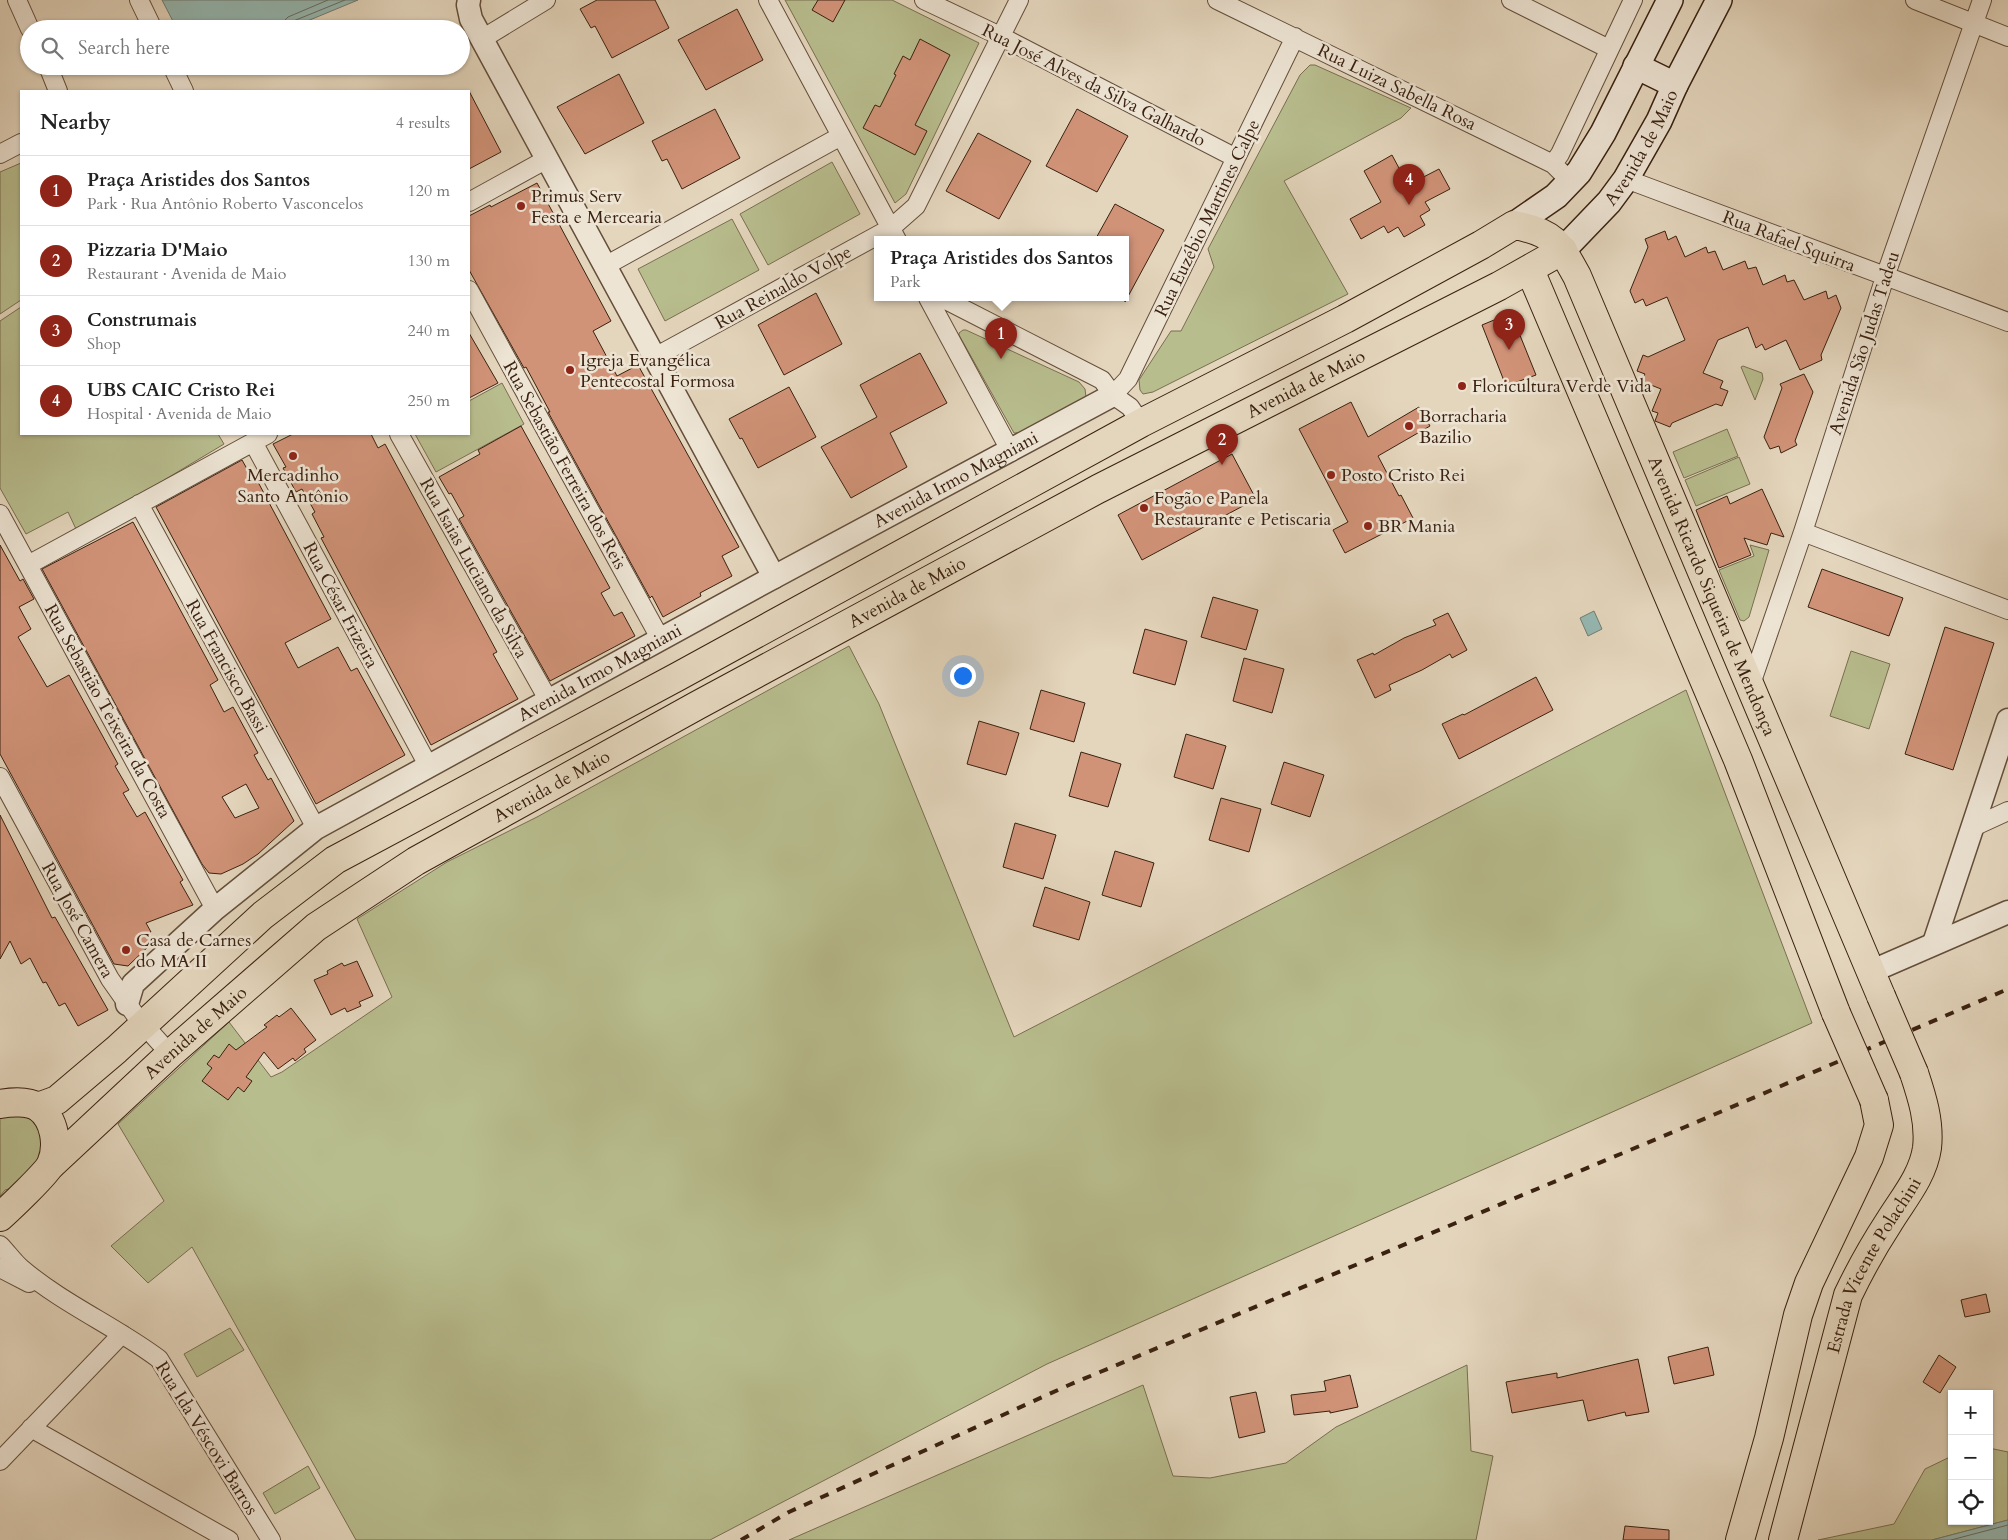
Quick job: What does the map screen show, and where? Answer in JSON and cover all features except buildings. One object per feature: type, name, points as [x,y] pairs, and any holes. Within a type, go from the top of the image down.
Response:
[{"type":"main road","name":"Avenida de Maio","points":[[38,1107],[57,1100],[116,1050],[135,1013],[335,860],[677,678],[1141,423],[1345,319],[1514,225],[1556,196],[1580,172],[1603,134],[1670,0]]},
{"type":"main road","name":"Avenida de Maio","points":[[1,1215],[51,1165],[170,1054],[316,927],[416,861],[698,705],[1161,457],[1365,355],[1530,270],[1563,250],[1609,202],[1626,180],[1659,121],[1675,85],[1719,0]]},
{"type":"main road","points":[[1636,66],[1675,85]]},
{"type":"main road","name":"Avenida Ricardo Siqueira de Mendonça","points":[[1514,225],[1542,232],[1563,250],[1577,276],[1876,984]]},
{"type":"main road","points":[[1530,270],[1738,760],[1836,1013],[1874,1100],[1878,1125],[1870,1157],[1806,1291],[1798,1315],[1769,1438],[1740,1540]]},
{"type":"main road","points":[[1345,319],[1365,355]]},
{"type":"main road","points":[[1141,423],[1161,457]]},
{"type":"main road","points":[[677,678],[698,705]]},
{"type":"main road","points":[[1714,703],[1750,687]]},
{"type":"main road","points":[[1738,760],[1775,745]]},
{"type":"main road","name":"Estrada Vicente Polachini","points":[[1783,1540],[1848,1295],[1860,1269],[1915,1183],[1927,1148],[1926,1115],[1914,1073],[1876,984]]},
{"type":"main road","points":[[0,1104],[9,1102],[26,1103],[38,1107],[54,1132],[56,1142],[51,1165]]},
{"type":"street","points":[[17,0],[26,20]]},
{"type":"street","points":[[139,0],[149,20]]},
{"type":"street","points":[[469,0],[471,20],[774,578]]},
{"type":"street","points":[[482,38],[546,0]]},
{"type":"street","points":[[768,0],[894,234]]},
{"type":"street","name":"Rua José Alves da Silva Galhardo","points":[[924,0],[1000,36],[1236,158]]},
{"type":"street","name":"Rua Reinaldo Volpe","points":[[894,234],[916,206],[1019,0]]},
{"type":"street","name":"Rua Luiza Sabella Rosa","points":[[1217,0],[1553,164],[1569,184]]},
{"type":"street","points":[[1511,0],[1608,49]]},
{"type":"street","points":[[1553,164],[1560,154],[1608,49],[1633,0]]},
{"type":"street","points":[[1915,0],[2008,37]]},
{"type":"street","name":"Avenida São Judas Tadeu","points":[[1750,687],[1803,532],[1885,277],[1982,0]]},
{"type":"street","name":"Rua Euzébio Martines Calpe","points":[[1113,395],[1128,379],[1294,37]]},
{"type":"street","points":[[52,75],[58,90]]},
{"type":"street","points":[[176,75],[184,90]]},
{"type":"street","points":[[605,266],[841,136]]},
{"type":"street","points":[[0,154],[20,144]]},
{"type":"street","points":[[470,201],[547,159]]},
{"type":"street","name":"Rua Rafael Squirra","points":[[1626,180],[2008,322]]},
{"type":"street","name":"Rua Reinaldo Volpe","points":[[654,357],[874,244]]},
{"type":"street","name":"Rua Sebastião Ferreira dos Reis","points":[[470,292],[661,640]]},
{"type":"street","points":[[930,301],[1011,452]]},
{"type":"street","points":[[948,301],[1102,380],[1113,395],[1130,407],[1141,423]]},
{"type":"street","name":"Avenida Irmo Magniani","points":[[135,1013],[133,984],[216,909],[316,828],[1113,395]]},
{"type":"street","name":"Rua Isaias Luciano da Silva","points":[[400,435],[549,701]]},
{"type":"street","points":[[28,565],[261,438]]},
{"type":"street","name":"Rua César Frizeira","points":[[261,438],[429,767]]},
{"type":"street","name":"Rua Francisco Bassi","points":[[139,504],[316,828]]},
{"type":"street","name":"Rua Sebastião Teixeira da Costa","points":[[0,514],[216,909]]},
{"type":"street","points":[[1803,532],[2008,610]]},
{"type":"street","points":[[1934,943],[2008,720]]},
{"type":"street","name":"Rua José Camera","points":[[0,777],[110,979],[135,1013],[170,1054]]},
{"type":"street","points":[[1971,828],[2008,811]]},
{"type":"street","points":[[1876,984],[1934,943],[2008,912]]},
{"type":"street","name":"Rua Ida Véscovi Barros","points":[[0,1245],[21,1268],[60,1296],[159,1359],[271,1540]]},
{"type":"street","name":"Rua Ida Véscovi Barros","points":[[0,1268],[60,1296]]},
{"type":"street","points":[[0,1460],[122,1334]]},
{"type":"street","points":[[31,1428],[229,1540]]},
{"type":"green space","points":[[785,0],[892,0],[979,43],[906,194],[895,203]]},
{"type":"green space","points":[[1310,65],[1315,65],[1411,108],[1401,118],[1284,181],[1348,294],[1153,392],[1143,394],[1140,390],[1139,380],[1171,331],[1181,331],[1214,267],[1208,249],[1300,75]]},
{"type":"green space","points":[[832,162],[860,214],[768,265],[740,214]]},
{"type":"green space","points":[[20,163],[20,301],[0,314],[0,172]]},
{"type":"green space","points":[[732,219],[759,270],[665,321],[638,269]]},
{"type":"green space","points":[[20,308],[20,435],[219,435],[224,444],[126,503],[76,529],[68,512],[26,534],[0,488],[0,321]]},
{"type":"green space","points":[[963,330],[1079,382],[1085,389],[1086,397],[1022,433],[1014,433],[959,335]]},
{"type":"green space","points":[[1743,366],[1762,373],[1763,379],[1755,400],[1741,367]]},
{"type":"green space","points":[[502,383],[524,424],[436,472],[416,435],[470,435],[470,400]]},
{"type":"green space","points":[[1727,429],[1738,456],[1684,478],[1673,452]]},
{"type":"green space","points":[[1739,457],[1750,484],[1696,506],[1685,480]]},
{"type":"green space","points":[[1750,545],[1769,550],[1749,617],[1744,621],[1740,620],[1719,570],[1754,556]]},
{"type":"green space","points":[[849,646],[879,704],[1014,1037],[1686,690],[1812,1023],[1047,1364],[710,1540],[356,1540],[192,1247],[148,1283],[111,1246],[164,1201],[118,1124],[229,1022],[271,1077],[282,1072],[392,997],[357,919],[447,862],[537,817]]},
{"type":"green space","points":[[1851,651],[1890,664],[1869,729],[1830,716]]},
{"type":"green space","points":[[24,1112],[47,1126],[39,1158],[15,1187],[5,1190],[0,1196],[0,1117]]},
{"type":"green space","points":[[230,1328],[244,1350],[197,1377],[184,1354]]},
{"type":"green space","points":[[1467,1365],[1471,1451],[1493,1456],[1476,1540],[789,1540],[1143,1385],[1173,1476],[1210,1478],[1286,1463],[1336,1427]]},
{"type":"green space","points":[[1993,1449],[2008,1452],[2008,1520],[1993,1524]]},
{"type":"green space","points":[[1948,1458],[1948,1525],[1989,1525],[1932,1540],[1818,1540],[1894,1524],[1925,1469]]},
{"type":"green space","points":[[308,1466],[320,1488],[275,1514],[263,1493]]},
{"type":"water","points":[[162,0],[358,0],[310,20],[172,20]]},
{"type":"water","points":[[1594,611],[1602,629],[1588,636],[1580,618]]},
{"type":"water","points":[[2008,1520],[2008,1540],[1932,1540],[1993,1525]]},
{"type":"railway","points":[[741,1540],[789,1512],[1069,1385],[1685,1127],[2008,989]]},
{"type":"place","name":"UBS CAIC Cristo Rei","points":[[1409,205]]},
{"type":"place","name":"Primus Serv Festa e Mercearia","points":[[521,206]]},
{"type":"place","name":"Construmais","points":[[1509,350]]},
{"type":"place","name":"Praça Aristides dos Santos","points":[[1001,359]]},
{"type":"place","name":"Igreja Evangélica Pentecostal Formosa","points":[[570,370]]},
{"type":"place","name":"Floricultura Verde Vida","points":[[1462,386]]},
{"type":"place","name":"Borracharia Bazilio","points":[[1409,426]]},
{"type":"place","name":"Mercadinho Santo Antônio","points":[[293,456]]},
{"type":"place","name":"Pizzaria D'Maio","points":[[1222,465]]},
{"type":"place","name":"Posto Cristo Rei","points":[[1331,475]]},
{"type":"place","name":"Fogão e Panela Restaurante e Petiscaria","points":[[1144,508]]},
{"type":"place","name":"BR Mania","points":[[1368,526]]},
{"type":"place","name":"Casa de Carnes do MA II","points":[[126,950]]}]
